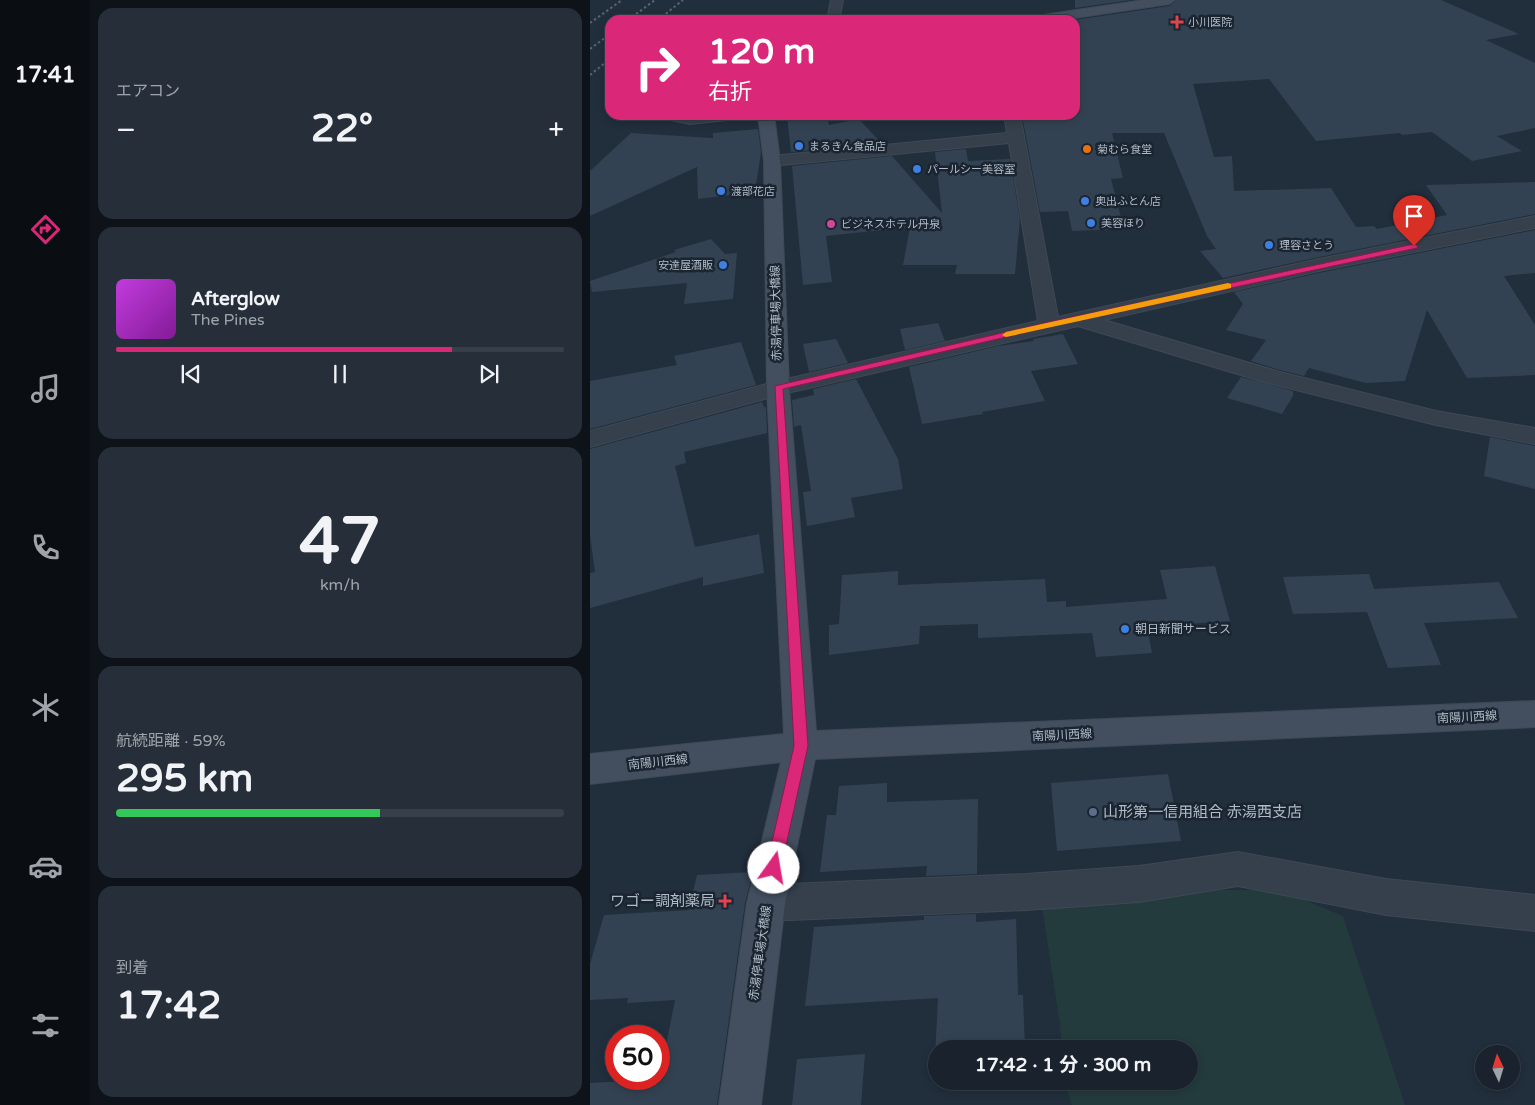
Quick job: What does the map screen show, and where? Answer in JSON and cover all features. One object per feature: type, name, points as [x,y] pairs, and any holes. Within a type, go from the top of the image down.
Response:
[{"type":"main road","points":[[1070,15],[1170,0]]},
{"type":"main road","name":"赤湯停車場大橋線","points":[[740,1105],[766,903],[801,746],[778,388],[772,160],[767,120]]},
{"type":"main road","name":"南陽川西線","points":[[590,769],[801,746],[1535,714]]},
{"type":"street","points":[[834,15],[837,0]]},
{"type":"street","points":[[1013,120],[1049,325]]},
{"type":"street","points":[[772,160],[1016,137]]},
{"type":"street","points":[[590,439],[778,388],[1049,325],[1319,265],[1535,222]]},
{"type":"street","points":[[1080,319],[1282,379],[1436,418],[1535,436]]},
{"type":"street","points":[[766,903],[1026,892],[1139,884],[1238,870],[1386,897],[1535,913]]},
{"type":"green space","points":[[1184,890],[1253,890],[1300,898],[1343,916],[1405,1105],[1072,1105],[1067,1090],[1198,1090],[1198,1040],[1061,1040],[1042,907]]},
{"type":"building","points":[[1075,0],[1131,0],[1075,8]]},
{"type":"building","points":[[1177,0],[1441,0],[1519,34],[1486,40],[1535,63],[1535,128],[1497,136],[1522,151],[1472,161],[1432,132],[1316,141],[1269,79],[1193,84],[1214,157],[1232,156],[1234,191],[1331,188],[1356,227],[1374,226],[1377,229],[1447,215],[1426,185],[1535,182],[1535,214],[1223,278],[1200,251],[1216,249],[1207,236],[1164,133],[1112,133],[1123,178],[1111,179],[1124,229],[1072,231],[1068,211],[1040,212],[1023,120],[1080,120],[1080,19],[1169,6]]},
{"type":"building","points":[[788,120],[828,120],[829,125],[860,120],[881,143],[791,152]]},
{"type":"building","points":[[758,129],[761,152],[755,192],[698,199],[697,167],[590,216],[590,171],[631,133],[713,138],[713,133]]},
{"type":"building","points":[[966,149],[968,161],[1010,159],[1020,219],[1015,274],[955,274],[957,265],[903,265],[910,227],[826,236],[832,282],[803,285],[792,166],[892,156],[942,213],[935,152]]},
{"type":"building","points":[[1535,230],[1535,273],[1504,276],[1535,325],[1535,375],[1467,378],[1427,310],[1405,381],[1366,383],[1309,368],[1304,376],[1280,370],[1251,361],[1266,340],[1226,330],[1243,304],[1234,292]]},
{"type":"building","points":[[711,239],[725,254],[737,253],[733,299],[684,304],[687,283],[592,292],[590,281],[676,252],[674,250]]},
{"type":"building","points":[[938,323],[945,341],[905,350],[900,329]]},
{"type":"building","points":[[1063,334],[1078,364],[1031,371],[1045,401],[922,424],[909,367],[998,346],[1034,341],[1033,339]]},
{"type":"building","points":[[836,339],[848,363],[809,372],[803,344]]},
{"type":"building","points":[[741,342],[756,385],[590,429],[590,381],[677,365],[674,356]]},
{"type":"building","points":[[1241,377],[1293,391],[1293,396],[1282,414],[1227,398]]},
{"type":"building","points":[[856,379],[898,459],[903,489],[851,498],[855,517],[807,526],[803,492],[811,491],[801,425],[794,427],[792,400],[814,395],[813,389]]},
{"type":"building","points":[[762,402],[764,407],[766,407],[767,433],[684,452],[686,463],[675,466],[695,547],[759,534],[764,573],[703,586],[703,577],[590,608],[590,573],[595,572],[590,535],[590,449]]},
{"type":"building","points":[[1490,437],[1535,446],[1535,489],[1484,476]]},
{"type":"building","points":[[1215,566],[1230,621],[1147,627],[1152,653],[1096,657],[1092,633],[978,638],[978,624],[920,626],[919,644],[829,655],[829,625],[839,624],[842,575],[898,571],[898,585],[1045,579],[1047,602],[1066,601],[1066,607],[1167,599],[1160,570]]},
{"type":"building","points":[[1369,574],[1374,589],[1499,582],[1518,618],[1424,623],[1441,665],[1388,668],[1367,612],[1293,614],[1283,577]]},
{"type":"building","points":[[1168,774],[1181,841],[1057,851],[1051,783]]},
{"type":"building","points":[[887,783],[887,802],[978,799],[977,874],[926,876],[927,866],[820,872],[827,815],[836,815],[839,786]]},
{"type":"building","points":[[753,872],[745,903],[717,1105],[590,1105],[590,1083],[605,1082],[605,1090],[670,1090],[670,1025],[675,1000],[627,1003],[628,998],[590,1000],[590,964],[604,915],[689,910],[697,875]]},
{"type":"building","points":[[976,914],[976,922],[1016,919],[1018,995],[1023,995],[1025,1040],[936,1040],[938,998],[805,1006],[814,927],[924,920],[924,916]]},
{"type":"building","points":[[865,1054],[861,1105],[792,1105],[797,1059]]},
{"type":"railway","points":[[590,23],[622,0]]},
{"type":"railway","points":[[635,15],[655,0]]},
{"type":"railway","points":[[664,15],[683,0]]},
{"type":"railway","points":[[590,49],[605,38]]},
{"type":"railway","points":[[590,75],[605,63]]},
{"type":"slow traffic","points":[[1006,335],[1228,286]]},
{"type":"place","name":"小川医院","points":[[1177,22]]},
{"type":"place","name":"まるきん食品店","points":[[799,146]]},
{"type":"place","name":"菊むら食堂","points":[[1087,149]]},
{"type":"place","name":"パールシー美容室","points":[[917,169]]},
{"type":"place","name":"渡部花店","points":[[721,191]]},
{"type":"place","name":"奥出ふとん店","points":[[1085,201]]},
{"type":"place","name":"美容ほり","points":[[1091,223]]},
{"type":"place","name":"ビジネスホテル丹泉","points":[[831,224]]},
{"type":"place","name":"理容さとう","points":[[1269,245]]},
{"type":"place","name":"安達屋酒販","points":[[723,265]]},
{"type":"place","name":"朝日新聞サービス","points":[[1125,629]]},
{"type":"place","name":"山形第一信用組合 赤湯西支店","points":[[1093,812]]},
{"type":"place","name":"ワゴー調剤薬局","points":[[725,901]]},
{"type":"route","points":[[774,868],[801,746],[778,388],[1049,325],[1319,265],[1414,246]]}]
